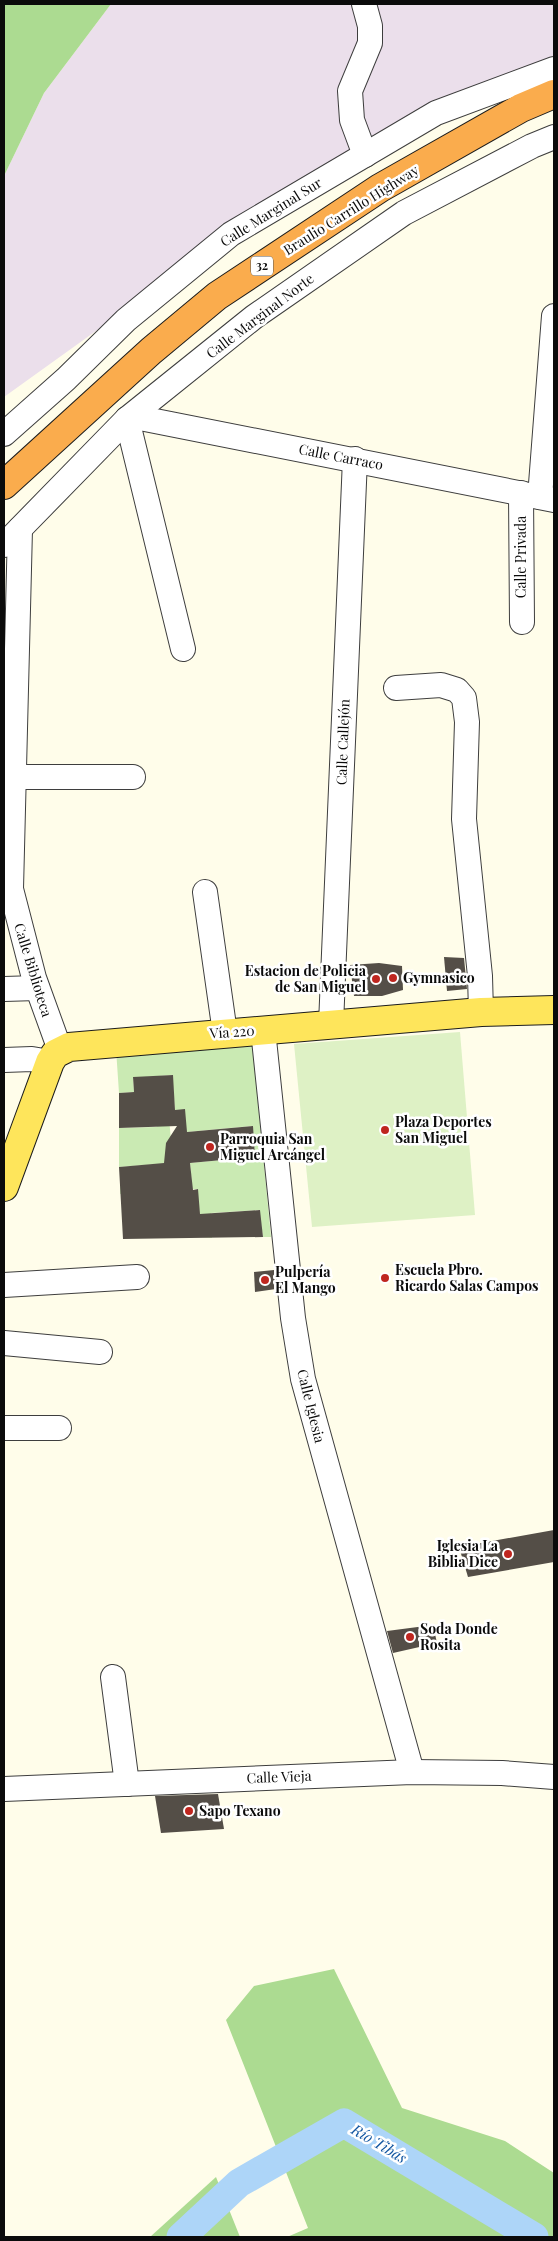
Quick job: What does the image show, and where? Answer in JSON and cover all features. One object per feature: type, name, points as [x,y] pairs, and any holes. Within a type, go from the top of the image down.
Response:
[{"type":"highway","name":"Braulio Carrillo Highway","points":[[4,485],[151,351],[225,291],[380,188],[521,108],[554,94]]},
{"type":"main road","name":"Vía 220","points":[[55,1056],[81,1044],[481,1012],[554,1010]]},
{"type":"main road","points":[[5,1180],[55,1056]]},
{"type":"street","points":[[364,4],[370,26],[370,43],[350,91],[352,120],[365,155]]},
{"type":"street","name":"Calle Marginal Sur","points":[[4,434],[66,379],[126,320],[231,234],[436,113],[554,69]]},
{"type":"street","name":"Calle Marginal Norte","points":[[12,537],[127,419],[254,317],[404,213],[532,146],[554,137]]},
{"type":"street","name":"Calle Privada","points":[[522,622],[538,496],[554,316]]},
{"type":"street","points":[[66,379],[88,407]]},
{"type":"street","name":"Calle Carraco","points":[[127,419],[140,418],[538,496]]},
{"type":"street","points":[[127,419],[183,649]]},
{"type":"street","name":"Calle Callejón","points":[[331,1024],[355,459]]},
{"type":"street","name":"Calle Biblioteca","points":[[12,537],[9,707],[13,777],[8,889],[10,918],[37,988],[55,1056]]},
{"type":"street","points":[[396,688],[441,685],[457,690],[464,698],[466,722],[464,819],[480,976],[481,1012]]},
{"type":"street","points":[[13,777],[133,777]]},
{"type":"street","points":[[205,892],[225,1033]]},
{"type":"street","points":[[4,989],[37,988]]},
{"type":"street","name":"Calle Iglesia","points":[[263,1030],[293,1318],[303,1379],[364,1572],[412,1772]]},
{"type":"street","points":[[4,1060],[55,1056]]},
{"type":"street","points":[[4,1285],[137,1277]]},
{"type":"street","points":[[4,1343],[100,1352]]},
{"type":"street","points":[[4,1428],[59,1428]]},
{"type":"street","points":[[113,1677],[127,1784]]},
{"type":"street","name":"Calle Vieja","points":[[4,1788],[412,1772],[502,1773],[554,1778]]},
{"type":"shaded area","points":[[111,4],[554,4],[554,60],[231,234],[4,397],[4,176],[44,93]]},
{"type":"green space","points":[[4,4],[111,4],[44,93],[4,176]]},
{"type":"green space","name":"Plaza Deportes San Miguel","points":[[460,1032],[475,1215],[312,1227],[294,1044]]},
{"type":"green space","points":[[252,1040],[271,1237],[263,1237],[259,1210],[211,1213],[212,1238],[202,1237],[197,1189],[120,1194],[120,1184],[192,1185],[190,1163],[255,1157],[252,1126],[187,1132],[175,1110],[172,1075],[133,1078],[134,1092],[119,1093],[116,1049]]},
{"type":"green space","points":[[169,1118],[173,1163],[119,1167],[119,1128],[156,1127]]},
{"type":"green space","points":[[334,1969],[402,2108],[505,2141],[554,2173],[554,2237],[287,2237],[308,2228],[226,2020],[254,1986]]},
{"type":"green space","points":[[216,2177],[240,2237],[150,2237]]},
{"type":"building","points":[[444,957],[464,958],[467,989],[447,991]]},
{"type":"building","points":[[379,963],[402,966],[403,990],[382,996],[354,996],[350,965]]},
{"type":"building","points":[[173,1075],[175,1110],[185,1109],[187,1132],[253,1126],[255,1157],[190,1163],[193,1190],[198,1189],[200,1214],[260,1210],[263,1237],[123,1239],[119,1167],[164,1163],[166,1143],[177,1126],[119,1128],[119,1093],[134,1092],[133,1077]]},
{"type":"building","name":"Pulpería El Mango","points":[[274,1270],[276,1289],[255,1292],[254,1272]]},
{"type":"building","name":"Iglesia La Biblia Dice","points":[[554,1530],[554,1562],[468,1577],[459,1547]]},
{"type":"building","name":"Soda Donde Rosita","points":[[433,1625],[437,1643],[393,1653],[387,1631]]},
{"type":"building","name":"Sapo Texano","points":[[218,1794],[224,1829],[161,1833],[155,1796]]},
{"type":"waterway","name":"Río Tibás","points":[[181,2237],[239,2183],[344,2123],[534,2237]]},
{"type":"place","name":"Gymnasico","points":[[393,978]]},
{"type":"place","name":"Estacion de Policia de San Miguel","points":[[376,979]]},
{"type":"place","name":"Plaza Deportes San Miguel","points":[[385,1130]]},
{"type":"place","name":"Parroquia San Miguel Arcángel","points":[[210,1147]]},
{"type":"place","name":"Escuela Pbro. Ricardo Salas Campos","points":[[385,1278]]},
{"type":"place","name":"Pulpería El Mango","points":[[265,1280]]},
{"type":"place","name":"Iglesia La Biblia Dice","points":[[508,1554]]},
{"type":"place","name":"Soda Donde Rosita","points":[[410,1637]]},
{"type":"place","name":"Sapo Texano","points":[[189,1811]]}]
